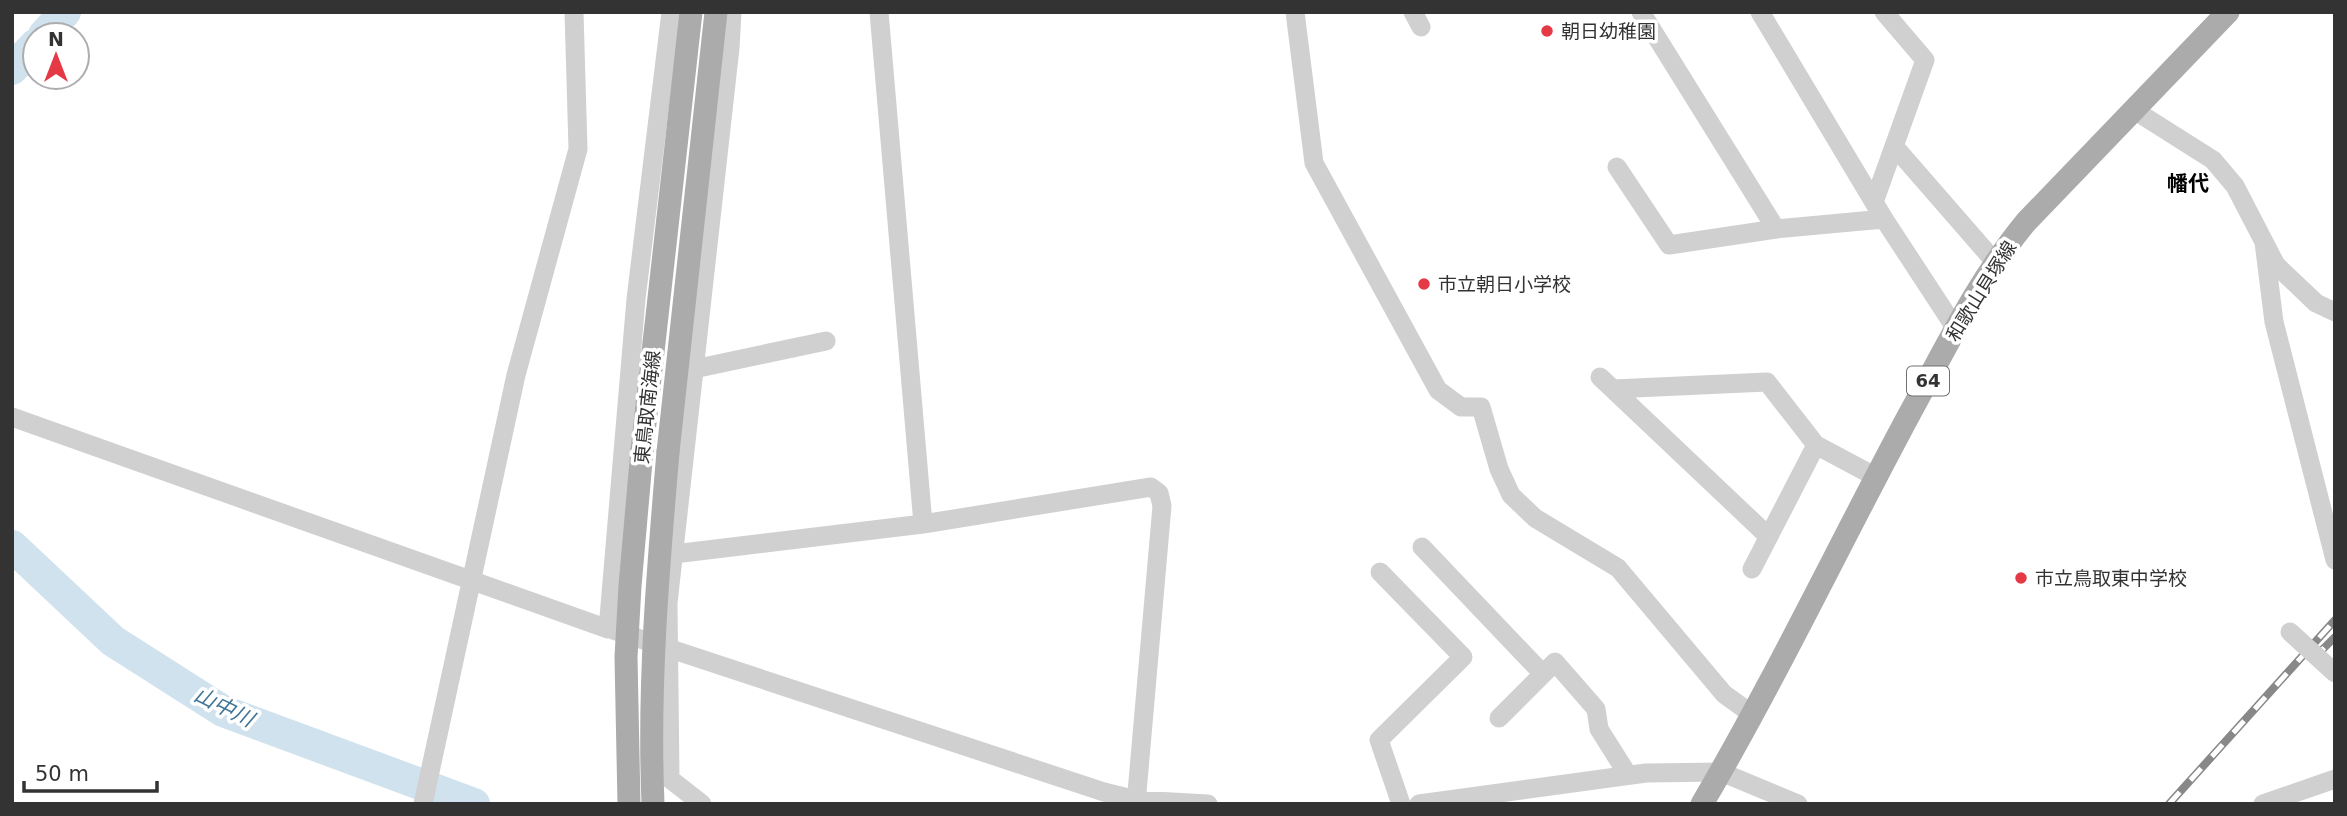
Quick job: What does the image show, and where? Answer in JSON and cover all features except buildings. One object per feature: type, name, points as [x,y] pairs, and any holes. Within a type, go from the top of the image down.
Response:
[{"type":"main road","name":"東鳥取南海線","points":[[629,804],[626,656],[629,586],[691,12]]},
{"type":"main road","name":"東鳥取南海線","points":[[653,804],[653,656],[668,452],[716,12]]},
{"type":"main road","name":"和歌山貝塚線","points":[[1702,804],[1753,715],[1955,329],[1995,262],[2026,222],[2228,12]]},
{"type":"street","points":[[423,804],[516,375],[578,149],[574,12]]},
{"type":"street","points":[[608,629],[636,299],[671,12]]},
{"type":"street","points":[[702,804],[670,779],[668,603],[732,12]]},
{"type":"street","points":[[879,12],[923,524]]},
{"type":"street","points":[[1295,12],[1314,163],[1438,390],[1461,407],[1480,407],[1499,469],[1511,495],[1535,517],[1618,568],[1724,694],[1753,715]]},
{"type":"street","points":[[1642,12],[1776,229]]},
{"type":"street","points":[[1760,12],[1879,211],[1955,329]]},
{"type":"street","points":[[1879,211],[1894,146],[1926,60],[1884,12]]},
{"type":"street","points":[[2134,110],[2213,160],[2235,186],[2276,265],[2316,303],[2335,312]]},
{"type":"street","points":[[1894,146],[1995,262]]},
{"type":"street","points":[[1617,167],[1669,245],[1879,211]]},
{"type":"street","points":[[2264,242],[2274,322],[2335,560]]},
{"type":"street","points":[[694,369],[826,341]]},
{"type":"street","points":[[1769,536],[1606,383],[1767,382],[1816,444],[1876,477]]},
{"type":"street","points":[[12,418],[608,629],[667,646],[1104,792],[1136,802],[1208,804]]},
{"type":"street","points":[[1752,569],[1816,444]]},
{"type":"street","points":[[674,554],[923,524],[1151,487],[1159,493],[1162,506],[1136,802]]},
{"type":"street","points":[[1422,547],[1543,674]]},
{"type":"street","points":[[1380,572],[1463,657],[1379,740],[1401,804]]},
{"type":"street","points":[[2290,632],[2335,673]]},
{"type":"street","points":[[1499,718],[1555,662],[1596,709],[1598,729],[1628,775]]},
{"type":"street","points":[[1419,804],[1628,775],[1721,772],[1798,804]]},
{"type":"street","points":[[2263,804],[2335,779]]},
{"type":"waterway","name":"山中川","points":[[57,21],[65,12]]},
{"type":"waterway","name":"山中川","points":[[12,69],[21,60]]},
{"type":"waterway","name":"山中川","points":[[12,546],[113,641],[223,711],[474,804]]},
{"type":"railway","points":[[2169,804],[2335,620]]},
{"type":"railway","points":[[2313,659],[2335,637]]},
{"type":"place","name":"朝日幼稚園","points":[[1547,31]]},
{"type":"place","name":"市立朝日小学校","points":[[1424,284]]},
{"type":"place","name":"市立鳥取東中学校","points":[[2021,578]]},
{"type":"district","name":"幡代","points":[[2188,184]]}]
